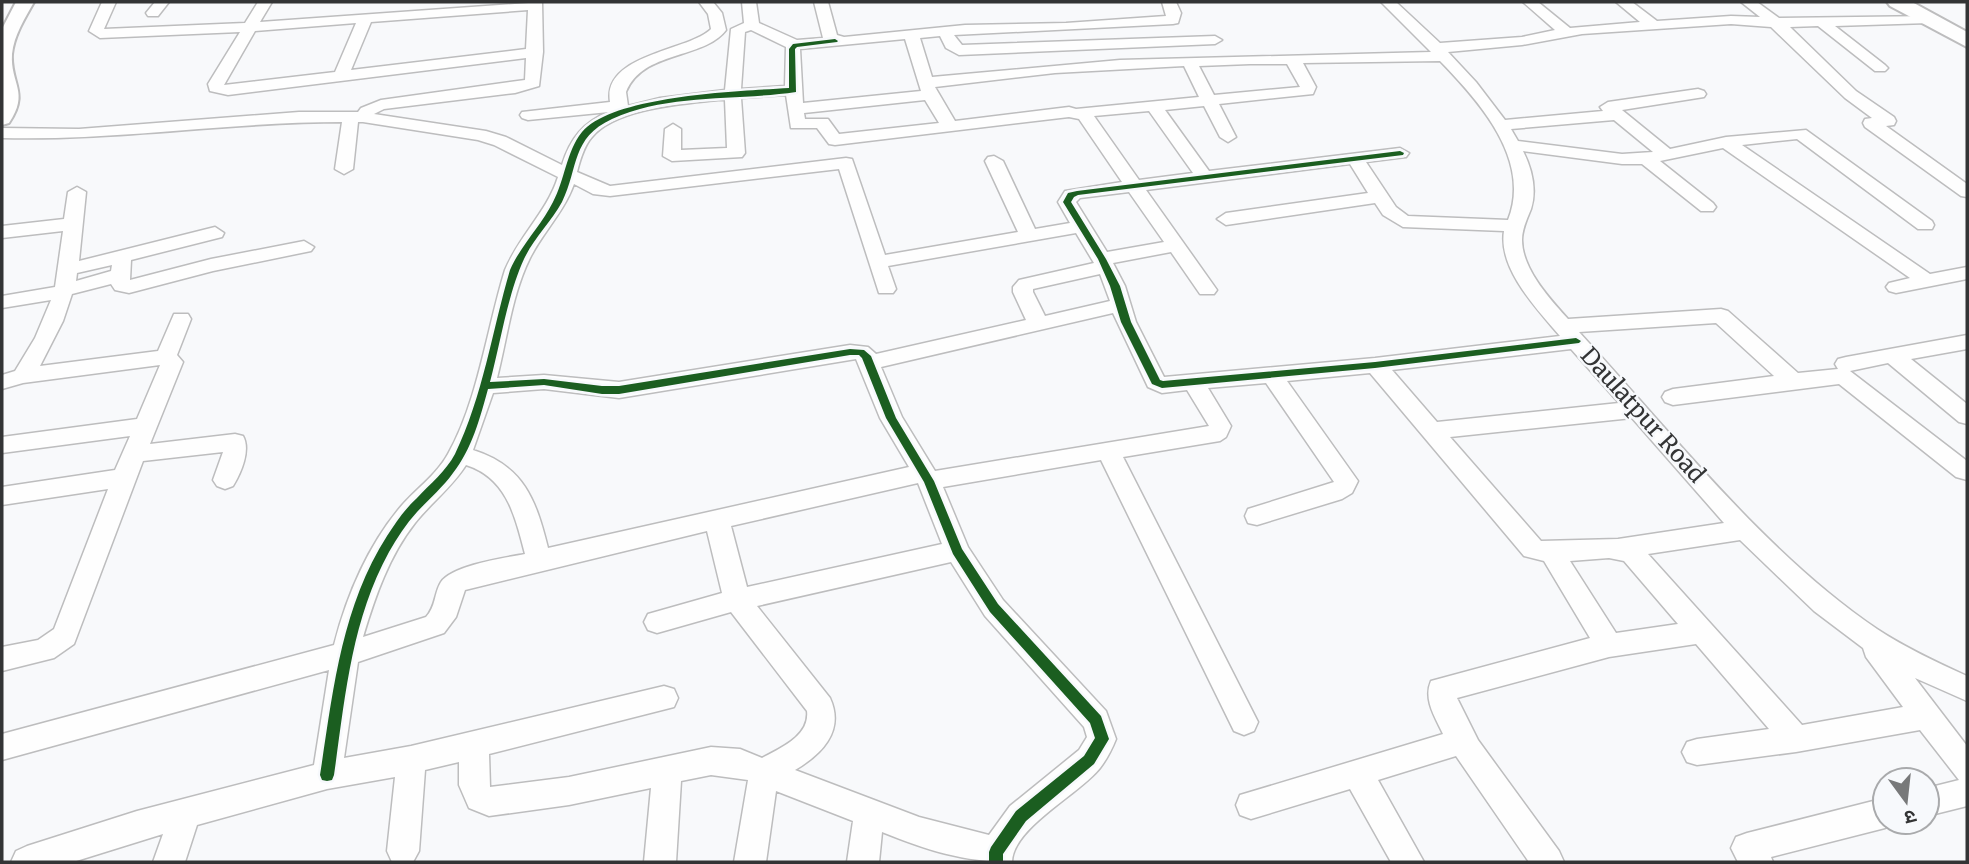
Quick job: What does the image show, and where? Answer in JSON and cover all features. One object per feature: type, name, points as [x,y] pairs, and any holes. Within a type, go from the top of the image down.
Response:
[{"type":"highway","points":[[1896,2],[1967,41]]},
{"type":"main road","points":[[2,119],[13,98],[2,54],[10,30],[25,2]]},
{"type":"street","points":[[109,2],[96,31],[100,34],[250,27],[536,3],[535,79],[528,86],[381,105],[367,111],[357,117],[344,169]]},
{"type":"street","points":[[265,2],[216,83],[216,88],[228,90],[535,52]]},
{"type":"street","points":[[622,109],[618,90],[624,77],[654,59],[719,30],[715,13],[706,2]]},
{"type":"street","points":[[749,2],[752,25]]},
{"type":"street","points":[[821,2],[830,38],[835,41]]},
{"type":"street","points":[[673,129],[673,156],[736,153],[733,95],[738,29],[752,25],[795,45],[946,31],[1173,20],[1174,13],[1169,2]]},
{"type":"street","name":"Daulatpur Road","points":[[1388,2],[1441,52],[1513,145],[1523,169],[1526,193],[1522,209],[1513,226],[1511,243],[1518,264],[1570,333],[1747,529],[1831,609],[1868,638],[1908,663],[1967,689]]},
{"type":"street","points":[[1530,2],[1566,32]]},
{"type":"street","points":[[1623,2],[1654,25]]},
{"type":"street","points":[[1748,2],[1776,23],[1817,65],[1888,121],[1871,123],[1967,192]]},
{"type":"street","points":[[341,76],[365,18]]},
{"type":"street","points":[[795,109],[1049,69],[1153,62],[1293,60],[1441,52],[1566,32],[1731,20],[1776,23],[1928,19]]},
{"type":"street","points":[[1821,22],[1880,68]]},
{"type":"street","points":[[946,31],[951,45],[959,50],[1215,40]]},
{"type":"street","points":[[652,44],[714,34]]},
{"type":"street","points":[[911,34],[928,89],[946,125],[951,127]]},
{"type":"street","points":[[795,45],[792,49],[793,90],[797,124],[822,123],[835,140],[1307,91],[1308,87],[1293,60]]},
{"type":"street","points":[[1190,63],[1228,137]]},
{"type":"street","points":[[528,115],[622,109],[793,90]]},
{"type":"street","points":[[1666,154],[1616,115],[1609,106],[1698,94]]},
{"type":"street","points":[[1154,106],[1206,179]]},
{"type":"street","points":[[327,775],[346,654],[355,620],[387,544],[407,516],[460,455],[485,386],[515,269],[527,244],[558,202],[580,141],[589,130],[622,109]]},
{"type":"street","points":[[1079,113],[1085,116],[1207,290]]},
{"type":"street","points":[[1500,125],[1616,115]]},
{"type":"street","points":[[2,133],[79,134],[299,117],[357,117],[480,135],[500,141],[599,190],[610,191],[846,163],[886,289]]},
{"type":"street","points":[[1513,145],[1622,159],[1646,159],[1726,142],[1800,134],[1925,225]]},
{"type":"street","points":[[1726,142],[1927,281]]},
{"type":"street","points":[[1400,153],[1071,195],[1067,202],[1104,263],[1126,322],[1156,382],[1170,387],[1271,374],[1375,365],[1570,333],[1721,316],[1793,381]]},
{"type":"street","points":[[1355,159],[1395,218],[1403,221],[1513,226]]},
{"type":"street","points":[[1646,159],[1707,207]]},
{"type":"street","points":[[994,161],[1029,235]]},
{"type":"street","points":[[12,379],[53,324],[65,290],[70,269],[77,192]]},
{"type":"street","points":[[1226,219],[1380,197]]},
{"type":"street","points":[[2,232],[73,224]]},
{"type":"street","points":[[877,262],[1083,226]]},
{"type":"street","points":[[2,302],[65,290],[121,265],[215,233]]},
{"type":"street","points":[[1038,323],[1023,292],[1026,284],[1176,245]]},
{"type":"street","points":[[121,265],[122,286],[129,287],[211,265],[304,247]]},
{"type":"street","points":[[70,269],[121,265]]},
{"type":"street","points":[[1896,287],[1967,273]]},
{"type":"street","points":[[869,363],[1121,305]]},
{"type":"street","points":[[166,357],[181,319]]},
{"type":"street","points":[[1846,365],[1967,342]]},
{"type":"street","points":[[474,743],[474,785],[480,798],[489,802],[569,791],[711,761],[740,763],[919,832],[996,857],[1021,816],[1089,760],[1102,739],[1096,720],[994,608],[957,551],[926,477],[891,418],[869,363],[861,352],[619,390],[544,382],[485,386]]},
{"type":"street","points":[[1893,356],[1967,416]]},
{"type":"street","points":[[2,659],[44,650],[65,636],[124,478],[172,362],[166,357],[12,379]]},
{"type":"street","points":[[1375,365],[1533,549],[1552,553],[1621,548],[1747,529]]},
{"type":"street","points":[[1257,516],[1334,493],[1344,488],[1346,481],[1271,374]]},
{"type":"street","points":[[1673,397],[1843,376],[1967,471]]},
{"type":"street","points":[[2,747],[346,654],[435,625],[443,617],[450,590],[456,583],[539,560],[926,477],[1212,435],[1220,426],[1194,383]]},
{"type":"street","points":[[1433,431],[1638,409]]},
{"type":"street","points":[[2,446],[146,426]]},
{"type":"street","points":[[134,454],[235,442],[236,448],[225,480]]},
{"type":"street","points":[[1108,450],[1244,722]]},
{"type":"street","points":[[460,455],[492,466],[509,482],[524,505],[539,560]]},
{"type":"street","points":[[2,496],[124,478]]},
{"type":"street","points":[[717,521],[737,600],[820,707],[825,719],[821,732],[805,747],[764,773],[750,862]]},
{"type":"street","points":[[1621,548],[1633,554],[1797,739]]},
{"type":"street","points":[[657,622],[737,600],[957,551]]},
{"type":"street","points":[[1552,553],[1609,645]]},
{"type":"street","points":[[1548,862],[1463,741],[1443,706],[1440,699],[1441,690],[1609,645],[1702,632]]},
{"type":"street","points":[[1868,638],[1967,769]]},
{"type":"street","points":[[27,862],[137,826],[327,775],[411,760],[664,698]]},
{"type":"street","points":[[1697,752],[1797,739],[1925,716]]},
{"type":"street","points":[[1251,805],[1463,741]]},
{"type":"street","points":[[403,851],[411,760]]},
{"type":"street","points":[[660,862],[667,769]]},
{"type":"street","points":[[1358,774],[1408,862]]},
{"type":"street","points":[[1941,798],[1967,792]]},
{"type":"street","points":[[169,862],[185,813]]},
{"type":"street","points":[[863,862],[869,813]]},
{"type":"street","points":[[1757,862],[1747,848],[1871,817]]},
{"type":"cycle path","points":[[327,775],[345,657],[365,592],[376,565],[398,528],[450,470],[461,452],[485,384],[515,270],[557,203],[575,152],[585,134],[610,117],[660,103],[793,90],[792,49],[795,45],[835,41]]},
{"type":"cycle path","points":[[1400,153],[1077,193],[1071,195],[1067,202],[1102,259],[1115,286],[1126,322],[1156,382],[1162,385],[1375,365],[1576,341]]},
{"type":"cycle path","points":[[485,386],[544,382],[619,390],[850,352],[861,352],[866,356],[891,418],[929,481],[957,551],[994,608],[1096,720],[1102,739],[1089,760],[1021,816],[996,852],[996,862]]}]
